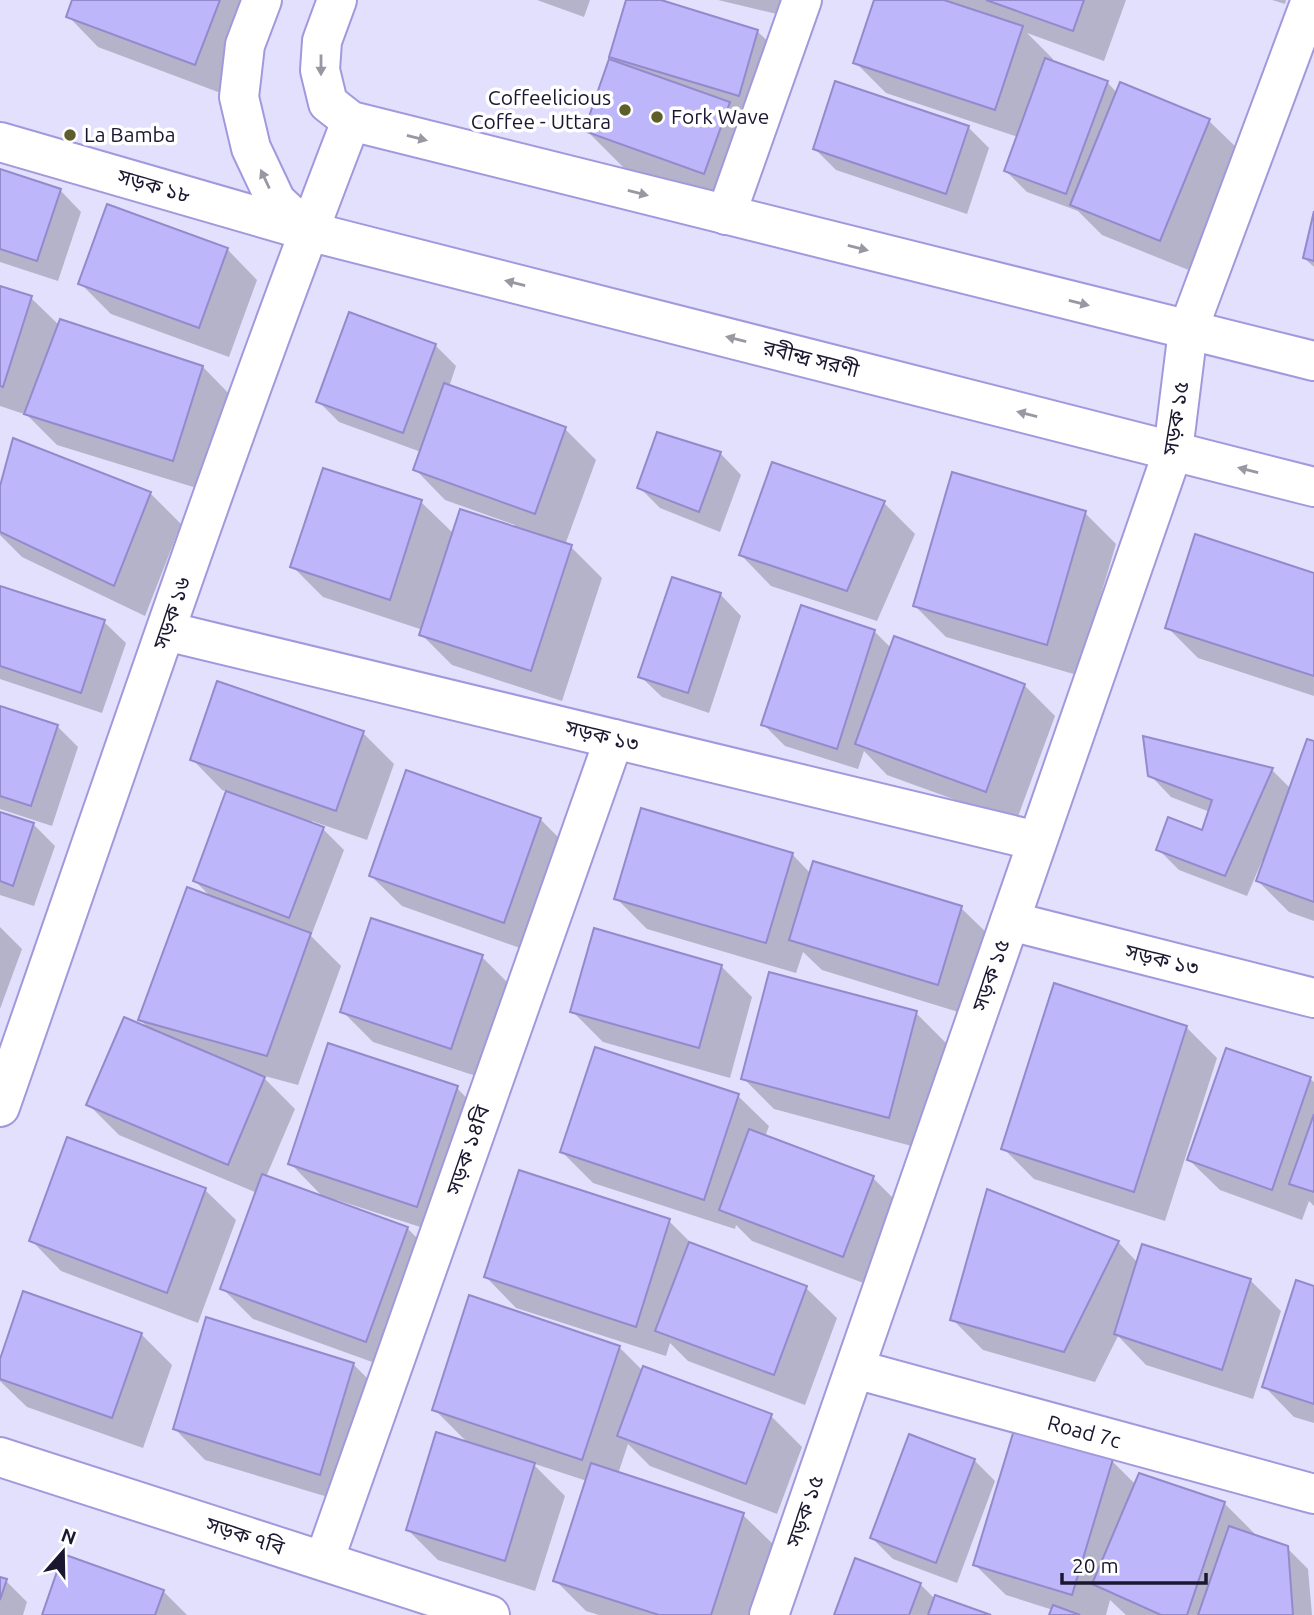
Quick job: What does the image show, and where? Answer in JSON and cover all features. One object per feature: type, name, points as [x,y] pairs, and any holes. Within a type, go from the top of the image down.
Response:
[{"type":"street","points":[[262,0],[245,45],[239,97],[251,148],[276,201],[309,231]]},
{"type":"street","points":[[337,0],[323,41],[320,70],[328,103],[351,121],[1314,361]]},
{"type":"street","points":[[726,215],[802,0]]},
{"type":"street","name":"সড়ক ১৫","points":[[769,1615],[1173,451],[1188,330],[1311,0]]},
{"type":"street","name":"সড়ক ১৬","points":[[0,1107],[166,631],[351,121]]},
{"type":"street","name":"সড়ক ১৮","points":[[0,142],[309,231]]},
{"type":"street","name":"রবীন্দ্র সরণী","points":[[309,231],[1314,487]]},
{"type":"street","name":"সড়ক ১৩","points":[[166,631],[1037,841]]},
{"type":"street","name":"সড়ক ১৪বি","points":[[324,1561],[614,739]]},
{"type":"street","name":"সড়ক ১৩","points":[[1010,921],[1314,998]]},
{"type":"street","name":"Road 7c","points":[[855,1369],[1314,1494]]},
{"type":"street","name":"সড়ক ৭বি","points":[[0,1457],[490,1615]]},
{"type":"building","points":[[72,0],[220,0],[195,65],[66,17]]},
{"type":"building","points":[[626,0],[661,0],[758,30],[739,96],[609,57]]},
{"type":"building","points":[[874,0],[944,0],[1023,26],[995,110],[853,63]]},
{"type":"building","points":[[986,0],[1084,0],[1073,31]]},
{"type":"building","points":[[1045,58],[1108,81],[1066,194],[1004,171]]},
{"type":"building","name":"Fork Wave","points":[[609,59],[730,102],[704,174],[584,131]]},
{"type":"building","points":[[835,81],[969,126],[946,194],[813,149]]},
{"type":"building","points":[[1120,82],[1210,119],[1160,241],[1070,205]]},
{"type":"building","points":[[0,169],[61,189],[37,261],[0,249]]},
{"type":"building","points":[[107,204],[228,248],[199,328],[78,284]]},
{"type":"building","points":[[1314,211],[1314,261],[1303,258]]},
{"type":"building","points":[[0,286],[32,296],[3,387],[0,386]]},
{"type":"building","points":[[349,312],[436,344],[403,433],[316,402]]},
{"type":"building","points":[[60,319],[203,366],[173,461],[24,414]]},
{"type":"building","points":[[444,383],[566,427],[535,514],[413,470]]},
{"type":"building","points":[[657,432],[721,452],[699,512],[637,488]]},
{"type":"building","points":[[13,438],[151,492],[114,586],[0,532],[0,486]]},
{"type":"building","points":[[772,462],[885,501],[847,591],[739,555]]},
{"type":"building","points":[[323,468],[422,500],[390,600],[290,567]]},
{"type":"building","points":[[952,472],[1086,511],[1047,645],[913,606]]},
{"type":"building","points":[[460,509],[572,545],[531,671],[419,635]]},
{"type":"building","points":[[1195,534],[1314,573],[1314,676],[1165,628]]},
{"type":"building","points":[[672,577],[721,593],[688,693],[638,677]]},
{"type":"building","points":[[0,586],[105,620],[81,693],[0,666]]},
{"type":"building","points":[[801,605],[875,630],[837,749],[761,725]]},
{"type":"building","points":[[894,636],[1025,684],[986,792],[855,744]]},
{"type":"building","points":[[217,681],[364,731],[336,811],[190,760]]},
{"type":"building","points":[[0,706],[58,725],[31,806],[0,796]]},
{"type":"building","points":[[1143,736],[1273,768],[1225,876],[1156,850],[1168,817],[1202,830],[1212,800],[1148,776]]},
{"type":"building","points":[[1307,739],[1314,741],[1314,902],[1256,881]]},
{"type":"building","points":[[406,770],[541,818],[504,923],[369,876]]},
{"type":"building","points":[[226,791],[324,827],[289,918],[193,881]]},
{"type":"building","points":[[641,808],[793,853],[766,943],[614,899]]},
{"type":"building","points":[[0,812],[34,823],[13,886],[0,881]]},
{"type":"building","points":[[813,861],[962,906],[938,985],[789,940]]},
{"type":"building","points":[[187,887],[311,933],[267,1056],[138,1020]]},
{"type":"building","points":[[371,918],[483,955],[451,1049],[340,1012]]},
{"type":"building","points":[[594,928],[722,965],[699,1048],[570,1012]]},
{"type":"building","points":[[769,972],[917,1011],[889,1118],[741,1079]]},
{"type":"building","points":[[1054,983],[1187,1026],[1134,1192],[1001,1149]]},
{"type":"building","points":[[124,1017],[265,1077],[228,1165],[86,1105]]},
{"type":"building","points":[[328,1043],[458,1086],[417,1207],[288,1164]]},
{"type":"building","points":[[595,1047],[739,1094],[704,1200],[560,1152]]},
{"type":"building","points":[[1226,1048],[1311,1077],[1272,1190],[1187,1160]]},
{"type":"building","points":[[1314,1114],[1314,1192],[1289,1184]]},
{"type":"building","points":[[749,1129],[874,1176],[843,1257],[719,1210]]},
{"type":"building","points":[[67,1137],[206,1188],[167,1293],[29,1241]]},
{"type":"building","points":[[519,1170],[670,1219],[636,1327],[484,1277]]},
{"type":"building","points":[[262,1174],[408,1227],[366,1342],[220,1289]]},
{"type":"building","points":[[987,1189],[1119,1241],[1064,1352],[950,1320]]},
{"type":"building","points":[[689,1242],[807,1286],[774,1375],[655,1331]]},
{"type":"building","points":[[1142,1244],[1251,1279],[1222,1370],[1114,1334]]},
{"type":"building","points":[[1296,1280],[1314,1286],[1314,1404],[1262,1387]]},
{"type":"building","points":[[23,1291],[142,1333],[112,1418],[0,1379],[0,1359]]},
{"type":"building","points":[[469,1295],[620,1346],[582,1460],[432,1410]]},
{"type":"building","points":[[206,1317],[354,1363],[320,1475],[173,1429]]},
{"type":"building","points":[[643,1366],[772,1414],[746,1484],[617,1436]]},
{"type":"building","points":[[1014,1430],[1113,1459],[1072,1595],[973,1565]]},
{"type":"building","points":[[436,1432],[535,1463],[505,1561],[406,1530]]},
{"type":"building","points":[[909,1434],[975,1459],[936,1563],[870,1538]]},
{"type":"building","points":[[591,1463],[744,1513],[711,1615],[659,1615],[553,1581]]},
{"type":"building","points":[[1139,1473],[1225,1502],[1187,1615],[1161,1615],[1092,1584]]},
{"type":"building","points":[[1229,1526],[1288,1546],[1293,1615],[1198,1615]]},
{"type":"building","points":[[63,1554],[164,1590],[155,1615],[42,1615]]},
{"type":"building","points":[[855,1558],[921,1583],[909,1615],[834,1615]]},
{"type":"building","points":[[0,1577],[7,1579],[0,1600]]},
{"type":"building","points":[[935,1595],[991,1615],[928,1615]]},
{"type":"building","points":[[1053,1605],[1080,1615],[1049,1615]]},
{"type":"place","name":"Coffeelicious Coffee - Uttara","points":[[625,110]]},
{"type":"place","name":"Fork Wave","points":[[657,117]]},
{"type":"place","name":"La Bamba","points":[[70,135]]}]
